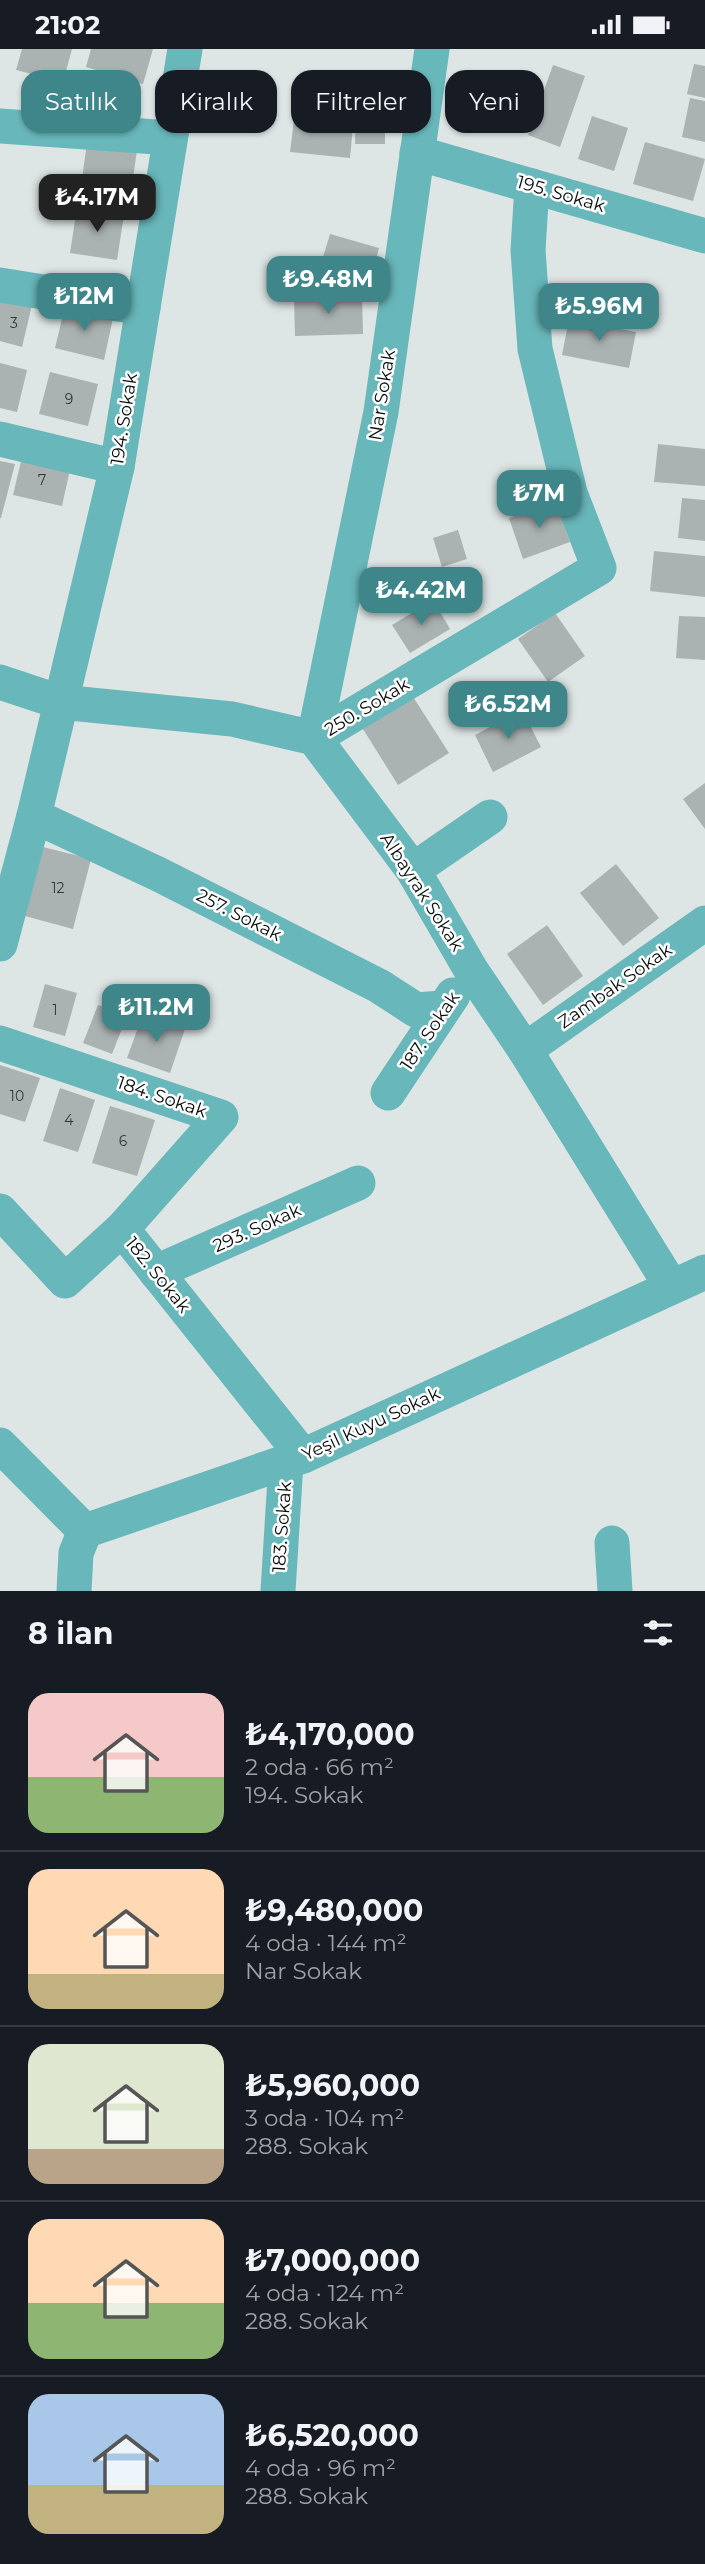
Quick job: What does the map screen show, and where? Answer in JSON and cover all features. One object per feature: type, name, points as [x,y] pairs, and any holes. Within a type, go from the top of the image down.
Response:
[{"type":"street","name":"194. Sokak","points":[[0,944],[34,816],[117,467],[185,49]]},
{"type":"street","name":"Nar Sokak","points":[[314,738],[380,412],[432,49]]},
{"type":"street","points":[[0,126],[170,138]]},
{"type":"street","name":"195. Sokak","points":[[417,153],[705,236]]},
{"type":"street","name":"250. Sokak","points":[[314,738],[599,568],[570,493],[535,349],[528,250],[532,186]]},
{"type":"street","points":[[0,285],[143,307]]},
{"type":"street","points":[[0,439],[117,467]]},
{"type":"street","points":[[0,682],[60,702],[232,719],[314,738]]},
{"type":"street","name":"Albayrak Sokak","points":[[314,738],[413,870],[471,970],[525,1050],[671,1286]]},
{"type":"street","name":"257. Sokak","points":[[34,816],[158,874],[367,980],[416,1010],[442,1008]]},
{"type":"street","points":[[413,870],[490,817]]},
{"type":"street","name":"Zambak Sokak","points":[[525,1050],[705,923]]},
{"type":"street","name":"187. Sokak","points":[[388,1093],[442,1008],[471,970]]},
{"type":"street","name":"184. Sokak","points":[[0,1043],[221,1117],[122,1229]]},
{"type":"street","name":"293. Sokak","points":[[156,1272],[358,1183]]},
{"type":"street","name":"182. Sokak","points":[[0,1211],[65,1281],[122,1229],[294,1459]]},
{"type":"street","name":"Yeşil Kuyu Sokak","points":[[85,1531],[294,1459],[705,1272]]},
{"type":"street","points":[[0,1445],[85,1531],[76,1553],[74,1591]]},
{"type":"street","name":"183. Sokak","points":[[278,1591],[294,1459]]},
{"type":"street","points":[[612,1543],[615,1591]]},
{"type":"building","points":[[22,49],[72,49],[66,70],[16,70]]},
{"type":"building","points":[[91,49],[153,49],[143,84],[141,70],[96,70],[86,67]]},
{"type":"building","points":[[694,64],[705,66],[705,98],[687,94]]},
{"type":"building","points":[[553,65],[585,76],[560,147],[528,135],[544,133],[544,90]]},
{"type":"building","points":[[690,98],[705,101],[705,142],[682,137]]},
{"type":"building","points":[[592,116],[628,128],[614,171],[578,159]]},
{"type":"building","points":[[292,133],[352,133],[350,158],[290,152]]},
{"type":"building","points":[[355,133],[385,133],[385,144],[355,144]]},
{"type":"building","points":[[645,142],[705,159],[693,201],[633,184]]},
{"type":"building","points":[[87,143],[137,150],[131,192],[81,186]]},
{"type":"building","points":[[77,208],[124,215],[117,260],[70,253]]},
{"type":"building","points":[[330,234],[379,248],[370,282],[320,267]]},
{"type":"building","points":[[362,296],[363,334],[295,336],[294,298]]},
{"type":"building","points":[[0,297],[32,305],[22,347],[0,341]]},
{"type":"building","points":[[65,306],[113,318],[104,360],[55,348]]},
{"type":"building","points":[[569,319],[636,332],[629,368],[562,355]]},
{"type":"building","points":[[0,363],[27,370],[17,412],[0,408]]},
{"type":"building","points":[[50,372],[98,384],[88,426],[39,414]]},
{"type":"building","points":[[658,444],[705,449],[705,486],[654,482]]},
{"type":"building","points":[[23,453],[71,465],[62,506],[13,495]]},
{"type":"building","points":[[0,461],[15,464],[1,518],[0,518]]},
{"type":"building","points":[[682,498],[705,500],[705,541],[678,538]]},
{"type":"building","points":[[555,501],[570,542],[523,559],[509,518]]},
{"type":"building","points":[[458,530],[467,559],[442,567],[433,538]]},
{"type":"building","points":[[654,551],[705,556],[705,597],[650,591]]},
{"type":"building","points":[[433,600],[450,629],[410,653],[392,625]]},
{"type":"building","points":[[555,613],[585,656],[548,682],[518,639]]},
{"type":"building","points":[[679,616],[705,617],[705,660],[676,658]]},
{"type":"building","points":[[408,689],[449,753],[398,785],[358,721]]},
{"type":"building","points":[[522,710],[541,747],[493,772],[475,735]]},
{"type":"building","points":[[705,783],[705,829],[683,799]]},
{"type":"building","points":[[43,847],[91,859],[73,929],[25,916]]},
{"type":"building","points":[[616,864],[659,918],[623,946],[580,893]]},
{"type":"building","points":[[547,925],[583,976],[543,1005],[507,954]]},
{"type":"building","points":[[45,984],[77,993],[65,1036],[33,1027]]},
{"type":"building","points":[[98,1005],[127,1016],[112,1054],[83,1043]]},
{"type":"building","points":[[143,1014],[185,1029],[170,1073],[127,1058]]},
{"type":"building","points":[[0,1065],[40,1078],[25,1122],[0,1114]]},
{"type":"building","points":[[60,1088],[95,1100],[78,1152],[43,1141]]},
{"type":"building","points":[[110,1106],[155,1120],[137,1176],[92,1163]]}]
